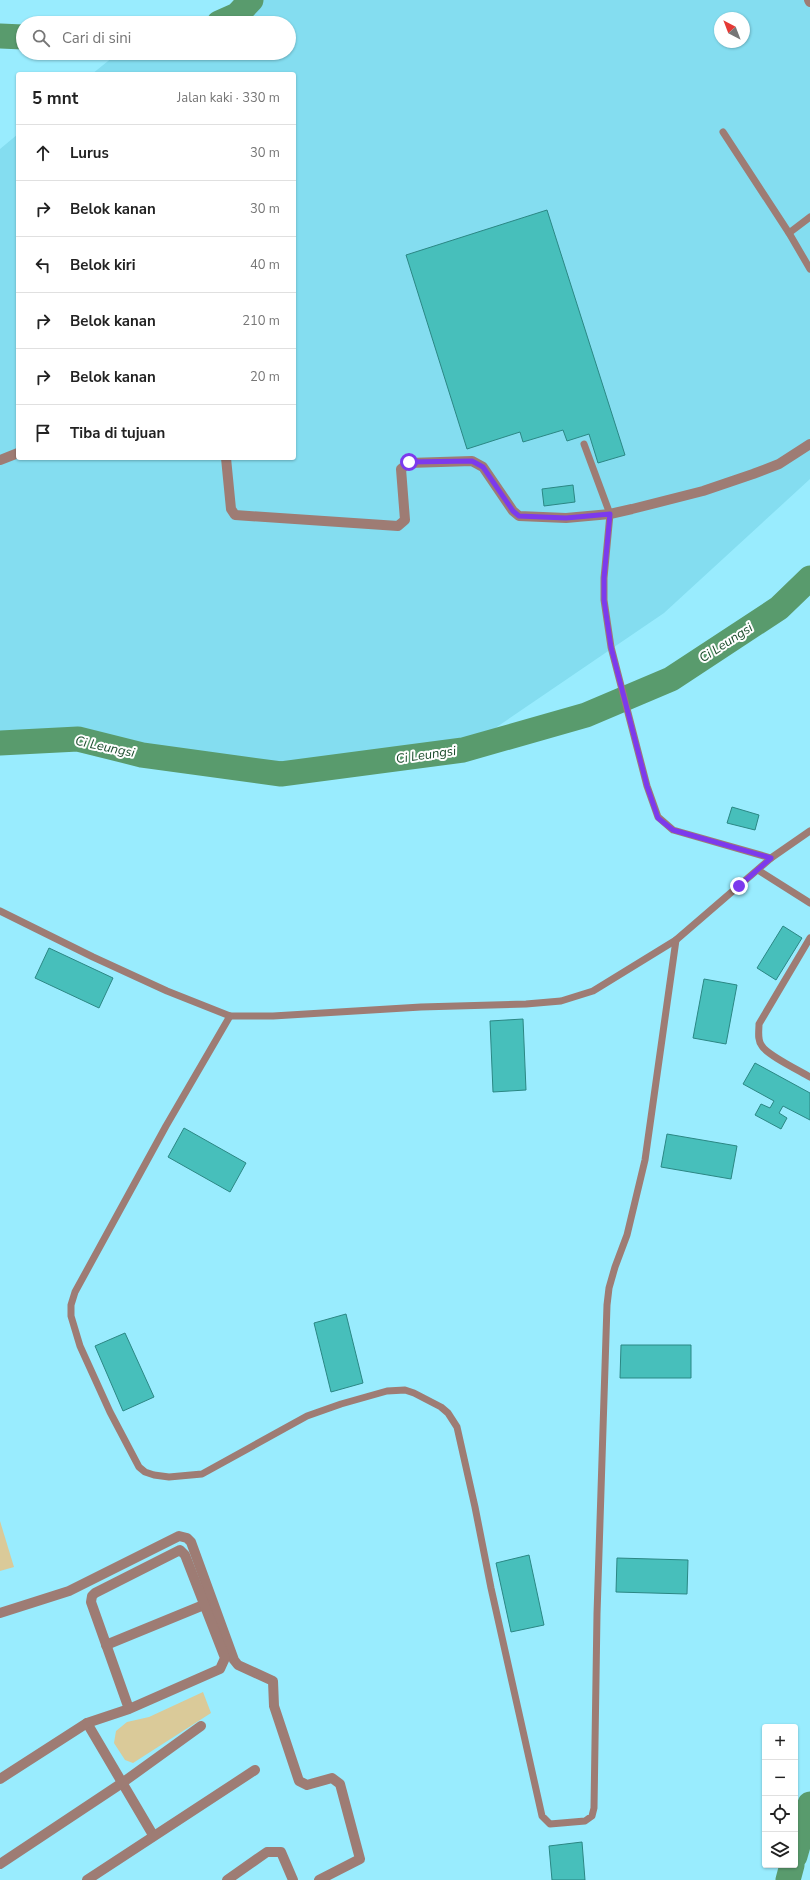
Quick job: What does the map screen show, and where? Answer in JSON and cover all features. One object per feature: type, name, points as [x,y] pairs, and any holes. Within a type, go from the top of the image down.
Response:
[{"type":"street","points":[[226,460],[232,509],[233,513],[238,515],[398,526],[405,520],[401,472],[409,462],[472,461],[483,467],[513,511],[519,516],[566,518],[610,514],[704,491],[779,464],[797,454],[810,444]]},
{"type":"street","points":[[0,460],[16,454]]},
{"type":"street","points":[[0,1613],[69,1591],[179,1536],[187,1538],[191,1542],[234,1660],[238,1665],[273,1681],[274,1706],[299,1781],[307,1785],[332,1778],[340,1784],[360,1859],[320,1880]]},
{"type":"street","points":[[0,1779],[87,1723],[129,1710],[220,1669],[225,1658],[206,1604],[185,1555],[180,1550],[95,1593],[92,1596],[91,1602],[129,1710]]},
{"type":"street","points":[[106,1646],[206,1604]]},
{"type":"street","points":[[87,1723],[153,1835]]},
{"type":"street","points":[[0,1864],[122,1783],[201,1726]]},
{"type":"street","points":[[86,1880],[255,1770]]},
{"type":"street","points":[[227,1880],[267,1852],[280,1852],[293,1880]]},
{"type":"lane","points":[[723,132],[789,232],[810,269]]},
{"type":"lane","points":[[789,232],[810,217]]},
{"type":"lane","points":[[584,444],[610,514],[604,578],[604,600],[611,647],[647,786],[658,818],[673,830],[771,858]]},
{"type":"lane","points":[[0,911],[93,957],[167,991],[230,1016],[272,1016],[421,1006],[526,1004],[561,1001],[593,991],[676,940],[771,858],[810,831]]},
{"type":"lane","points":[[758,870],[810,903]]},
{"type":"lane","points":[[810,938],[759,1024],[758,1035],[761,1046],[768,1052],[810,1077]]},
{"type":"lane","points":[[230,1016],[166,1126],[75,1292],[71,1305],[71,1316],[86,1360],[139,1467],[145,1472],[169,1478],[202,1474],[307,1416],[341,1404],[387,1391],[405,1390],[414,1393],[441,1407],[448,1413],[457,1427],[459,1435],[492,1595],[542,1816],[550,1824],[585,1821],[592,1816],[594,1808],[597,1614],[607,1305],[609,1288],[627,1235],[646,1160],[676,940]]},
{"type":"shaded area","points":[[251,0],[810,0],[810,479],[664,613],[463,750],[281,774],[177,760],[78,739],[0,743],[0,149],[16,136],[16,460],[296,460],[296,72],[94,72],[109,60],[296,60],[296,16],[235,16]]},
{"type":"shaded area","points":[[0,1521],[14,1567],[0,1571]]},
{"type":"shaded area","points":[[203,1692],[211,1713],[133,1763],[125,1760],[114,1743],[116,1731],[127,1722],[149,1717]]},
{"type":"building","points":[[547,210],[625,455],[598,463],[589,434],[567,441],[563,430],[523,442],[520,432],[467,449],[406,255]]},
{"type":"building","points":[[573,485],[575,502],[544,506],[542,489]]},
{"type":"building","points":[[732,807],[759,815],[755,830],[727,823]]},
{"type":"building","points":[[783,926],[802,938],[776,980],[757,968]]},
{"type":"building","points":[[49,948],[113,978],[99,1008],[35,978]]},
{"type":"building","points":[[704,979],[737,985],[726,1044],[693,1038]]},
{"type":"building","points":[[523,1019],[526,1090],[493,1092],[490,1021]]},
{"type":"building","points":[[755,1063],[810,1093],[810,1120],[783,1106],[779,1113],[787,1118],[781,1129],[755,1115],[761,1104],[770,1108],[774,1101],[743,1084]]},
{"type":"building","points":[[184,1128],[246,1163],[230,1192],[168,1157]]},
{"type":"building","points":[[667,1134],[737,1146],[731,1179],[661,1167]]},
{"type":"building","points":[[346,1314],[363,1383],[331,1392],[314,1323]]},
{"type":"building","points":[[125,1333],[154,1397],[123,1411],[95,1346]]},
{"type":"building","points":[[621,1345],[691,1345],[691,1378],[620,1378]]},
{"type":"building","points":[[529,1555],[544,1625],[511,1632],[496,1563]]},
{"type":"building","points":[[617,1558],[688,1560],[687,1594],[616,1592]]},
{"type":"building","points":[[582,1842],[585,1880],[552,1880],[549,1846]]},
{"type":"waterway","name":"Ci Leungsi","points":[[235,16],[251,0]]},
{"type":"waterway","name":"Ci Leungsi","points":[[0,36],[16,37]]},
{"type":"waterway","name":"Ci Leungsi","points":[[0,743],[78,739],[142,755],[281,774],[463,750],[586,715],[671,679],[779,608],[810,578]]},
{"type":"waterway","name":"Ci Leungsi","points":[[798,1846],[810,1804]]},
{"type":"waterway","name":"Ci Leungsi","points":[[788,1880],[791,1868]]},
{"type":"route","points":[[409,462],[472,461],[477,463],[483,467],[513,511],[519,516],[566,518],[610,514],[604,578],[604,600],[611,647],[647,786],[658,818],[673,830],[681,833],[771,858],[739,886]]}]
